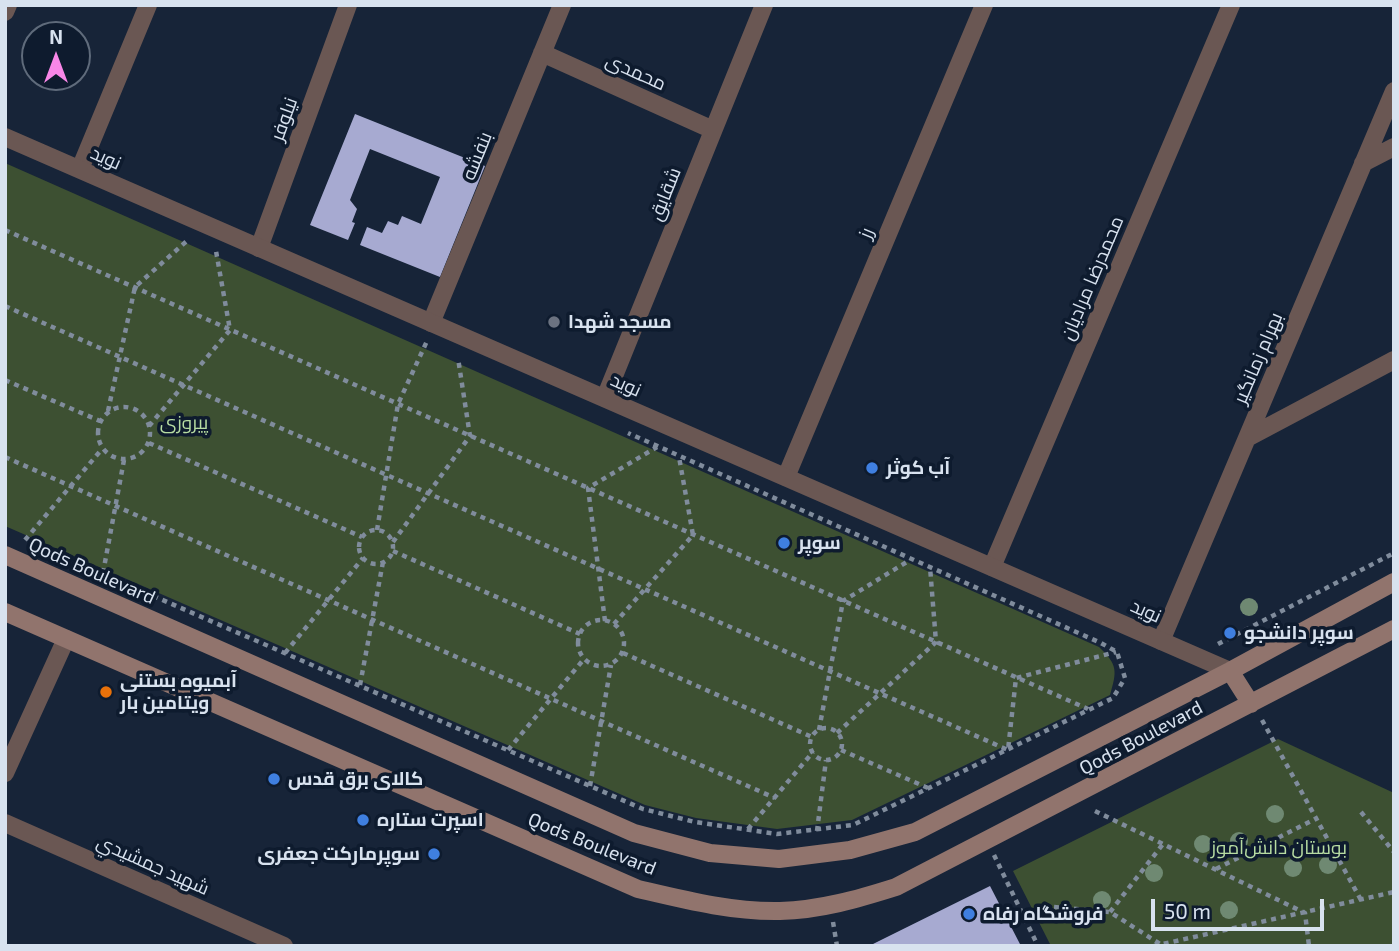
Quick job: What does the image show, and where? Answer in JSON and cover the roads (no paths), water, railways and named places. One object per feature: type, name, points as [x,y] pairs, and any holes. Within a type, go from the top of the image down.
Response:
[{"type":"main road","name":"Qods Boulevard","points":[[5,555],[635,833],[710,853],[779,859],[850,850],[915,832],[1230,671],[1394,582]]},
{"type":"main road","name":"Qods Boulevard","points":[[5,612],[625,884],[717,907],[781,911],[842,903],[896,887],[988,842],[1394,629]]},
{"type":"main road","points":[[1230,671],[1251,704]]},
{"type":"street","points":[[5,12],[8,5]]},
{"type":"street","points":[[80,169],[148,5]]},
{"type":"street","name":"نیلوفر","points":[[259,248],[348,5]]},
{"type":"street","name":"بنفشه","points":[[431,323],[562,5]]},
{"type":"street","name":"شقایق","points":[[605,398],[764,5]]},
{"type":"street","name":"رز","points":[[786,477],[984,5]]},
{"type":"street","name":"محمدرضا مرادیان","points":[[992,567],[1231,5]]},
{"type":"street","name":"محمدی","points":[[542,53],[713,130]]},
{"type":"street","name":"بهرام زمانگیر","points":[[1161,641],[1394,91]]},
{"type":"street","name":"نوید","points":[[5,137],[1230,671]]},
{"type":"street","points":[[1363,163],[1394,147]]},
{"type":"street","points":[[1247,438],[1394,360]]},
{"type":"street","points":[[5,773],[66,639]]},
{"type":"street","name":"شهيد جمشيدي","points":[[5,823],[284,946]]},
{"type":"place","name":"مسجد شهدا","points":[[554,322]]},
{"type":"place","name":"آب کوثر","points":[[872,468]]},
{"type":"place","name":"سوپر","points":[[784,543]]},
{"type":"place","name":"سوپر دانشجو","points":[[1230,633]]},
{"type":"place","name":"آبمیوه بستنی ویتامین بار","points":[[106,692]]},
{"type":"place","name":"کالای برق قدس","points":[[274,779]]},
{"type":"place","name":"اسپرت ستاره","points":[[363,820]]},
{"type":"place","name":"سوپرمارکت جعفری","points":[[434,854]]},
{"type":"place","name":"فروشگاه رفاه","points":[[969,914]]},
{"type":"park label","name":"پیروزی","points":[[184,423]]},
{"type":"park label","name":"بوستان دانش‌آموز","points":[[1279,848]]}]
